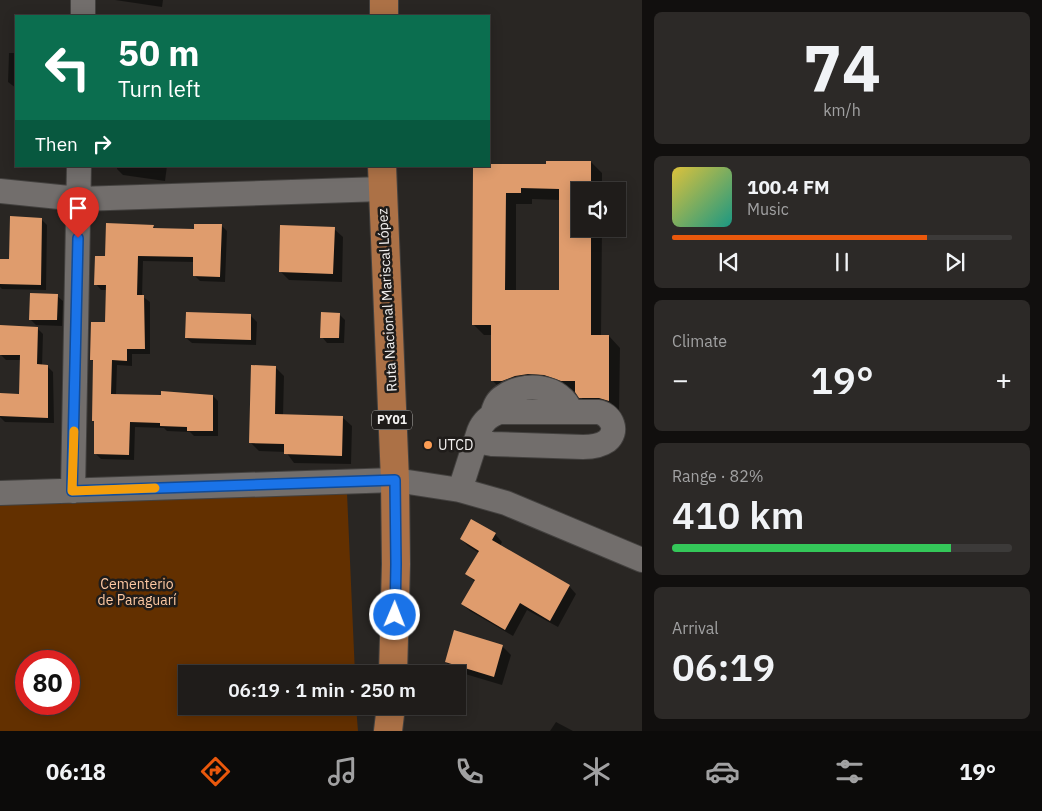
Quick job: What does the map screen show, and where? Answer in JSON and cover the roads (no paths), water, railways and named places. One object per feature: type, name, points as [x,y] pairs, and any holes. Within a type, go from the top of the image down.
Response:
[{"type":"highway","points":[[384,0],[384,15]]},
{"type":"highway","name":"Ruta Nacional Mariscal López","points":[[382,177],[395,480],[396,564],[393,665]]},
{"type":"highway","points":[[388,731],[389,715]]},
{"type":"street","points":[[83,0],[83,15]]},
{"type":"street","points":[[72,491],[79,167]]},
{"type":"street","points":[[0,191],[78,199],[382,177]]},
{"type":"street","points":[[460,490],[476,441],[482,424],[492,415],[501,398],[511,392],[526,388],[540,388],[556,393],[566,402],[571,412],[599,412],[605,414],[612,422],[613,427],[610,437],[598,446],[584,448],[492,444],[476,441]]},
{"type":"street","points":[[0,493],[395,480],[460,490],[506,503],[642,560]]},
{"type":"place","name":"UTCD","points":[[428,445]]},
{"type":"park label","name":"Cementerio de Paraguarí","points":[[137,592]]}]
